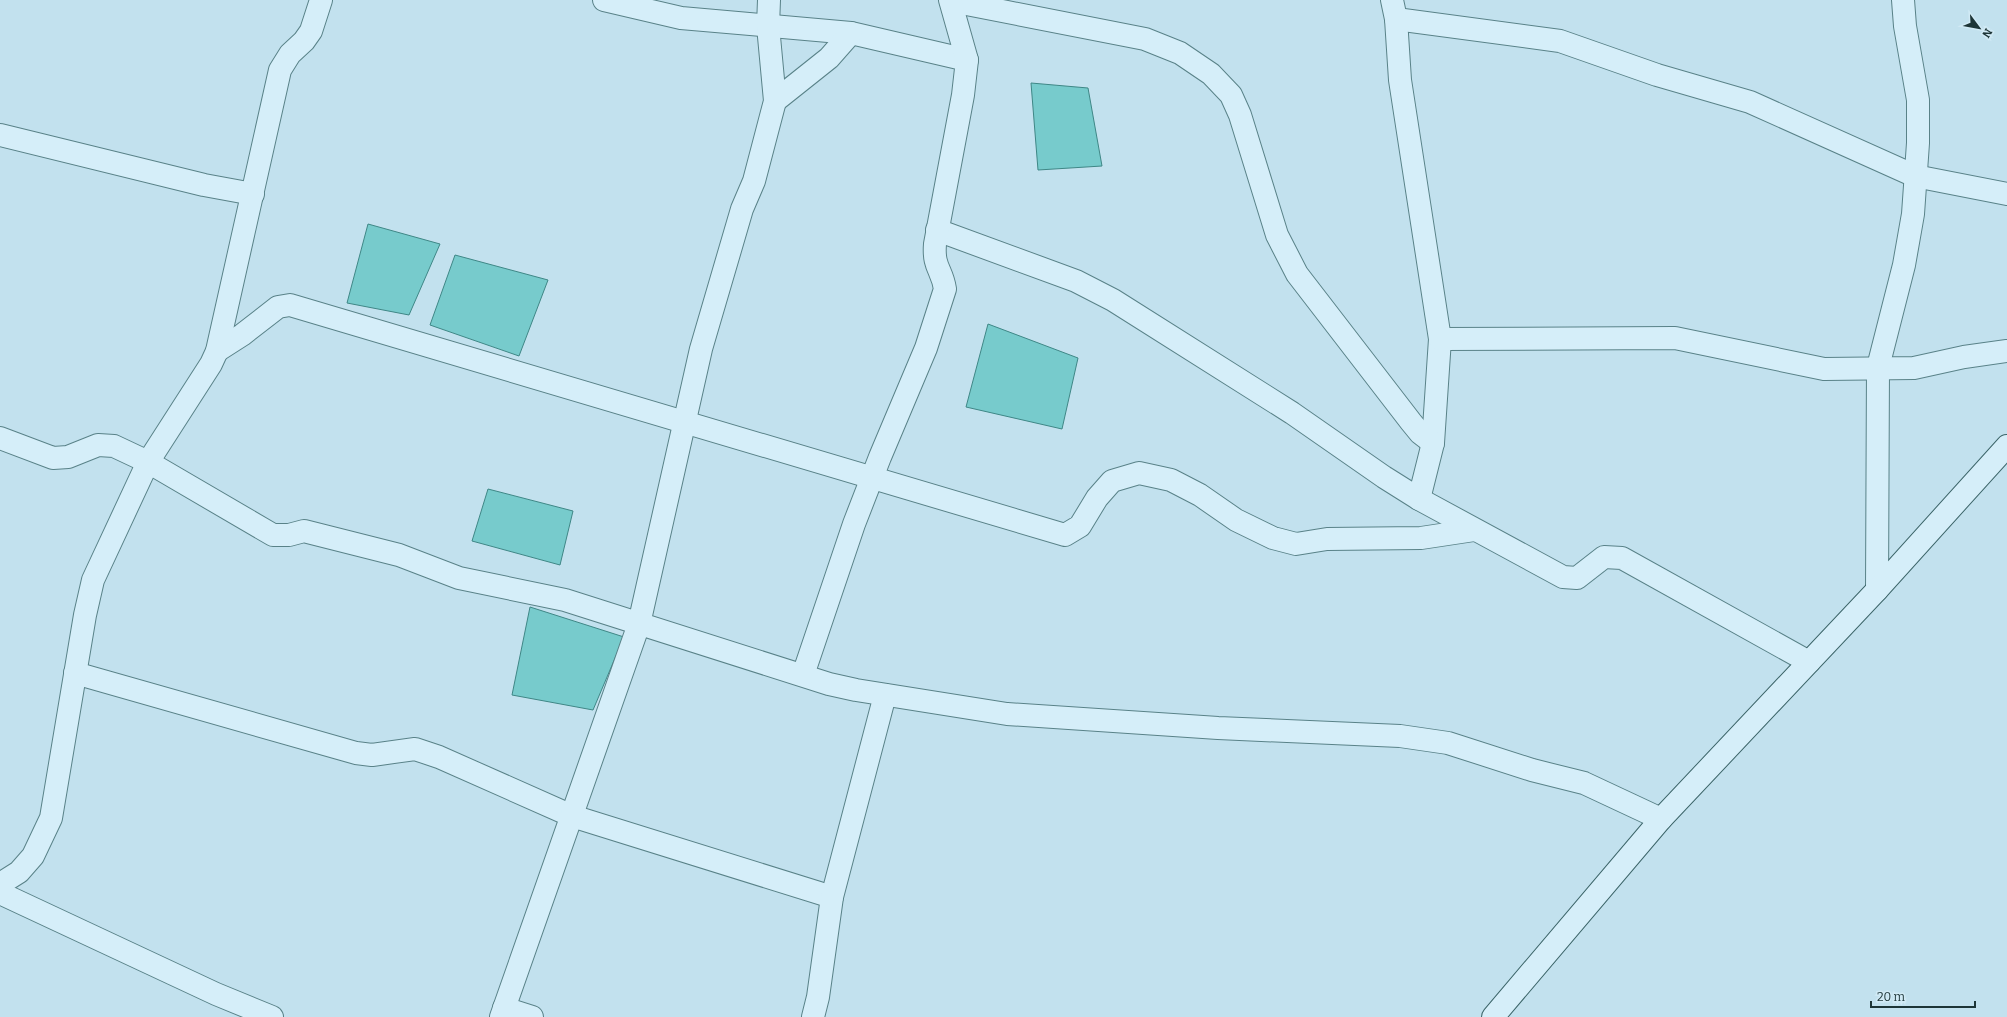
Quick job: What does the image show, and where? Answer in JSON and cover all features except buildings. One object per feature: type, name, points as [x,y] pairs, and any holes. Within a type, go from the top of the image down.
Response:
[{"type":"street","points":[[0,884],[19,872],[34,856],[51,818],[85,615],[93,580],[148,462],[211,364],[217,351],[280,70],[290,54],[304,42],[311,31],[321,0]]},
{"type":"street","points":[[604,0],[681,18],[851,33],[967,60]]},
{"type":"street","points":[[532,1017],[502,1013],[639,624],[701,349],[742,209],[754,181],[775,101],[768,26],[769,0]]},
{"type":"street","points":[[803,675],[872,477],[926,348],[945,289],[944,281],[934,259],[936,230],[963,95],[967,60],[950,0],[1145,39],[1180,53],[1211,74],[1231,96],[1240,115],[1277,236],[1297,274],[1411,422],[1420,433],[1433,442]]},
{"type":"street","points":[[1877,590],[1878,367],[1904,264],[1913,214],[1918,143],[1918,100],[1904,26],[1904,0]]},
{"type":"street","points":[[1419,499],[1433,442],[1440,339],[1400,80],[1394,9],[1560,41],[1657,75],[1750,102],[1915,176],[2007,194]]},
{"type":"street","points":[[775,101],[830,58],[851,33]]},
{"type":"street","points":[[0,134],[204,186],[253,194]]},
{"type":"street","points":[[936,230],[1076,281],[1113,300],[1292,413],[1384,477],[1419,499],[1563,577],[1577,578],[1604,557],[1622,558],[1809,662]]},
{"type":"street","points":[[217,351],[242,335],[278,307],[290,305],[582,393],[685,422],[1065,535],[1080,526],[1097,498],[1112,481],[1139,473],[1171,480],[1200,495],[1236,520],[1273,538],[1296,544],[1327,539],[1421,538],[1474,530]]},
{"type":"street","points":[[1440,339],[1674,338],[1824,369],[1878,367],[1914,368],[1964,357],[2007,351]]},
{"type":"street","points":[[0,438],[53,458],[68,457],[98,445],[114,446],[148,462],[273,535],[289,535],[304,531],[321,534],[399,555],[459,578],[565,600],[829,684],[885,695],[1007,714],[1218,728],[1400,736],[1448,743],[1532,770],[1584,783],[1661,819]]},
{"type":"street","points":[[1493,1017],[1661,819],[1877,590],[2007,446]]},
{"type":"street","points":[[75,673],[356,752],[372,755],[415,749],[439,757],[572,816],[832,897]]},
{"type":"street","points":[[813,1017],[818,996],[832,897],[885,695]]},
{"type":"street","points":[[0,893],[237,1010],[272,1017]]}]
